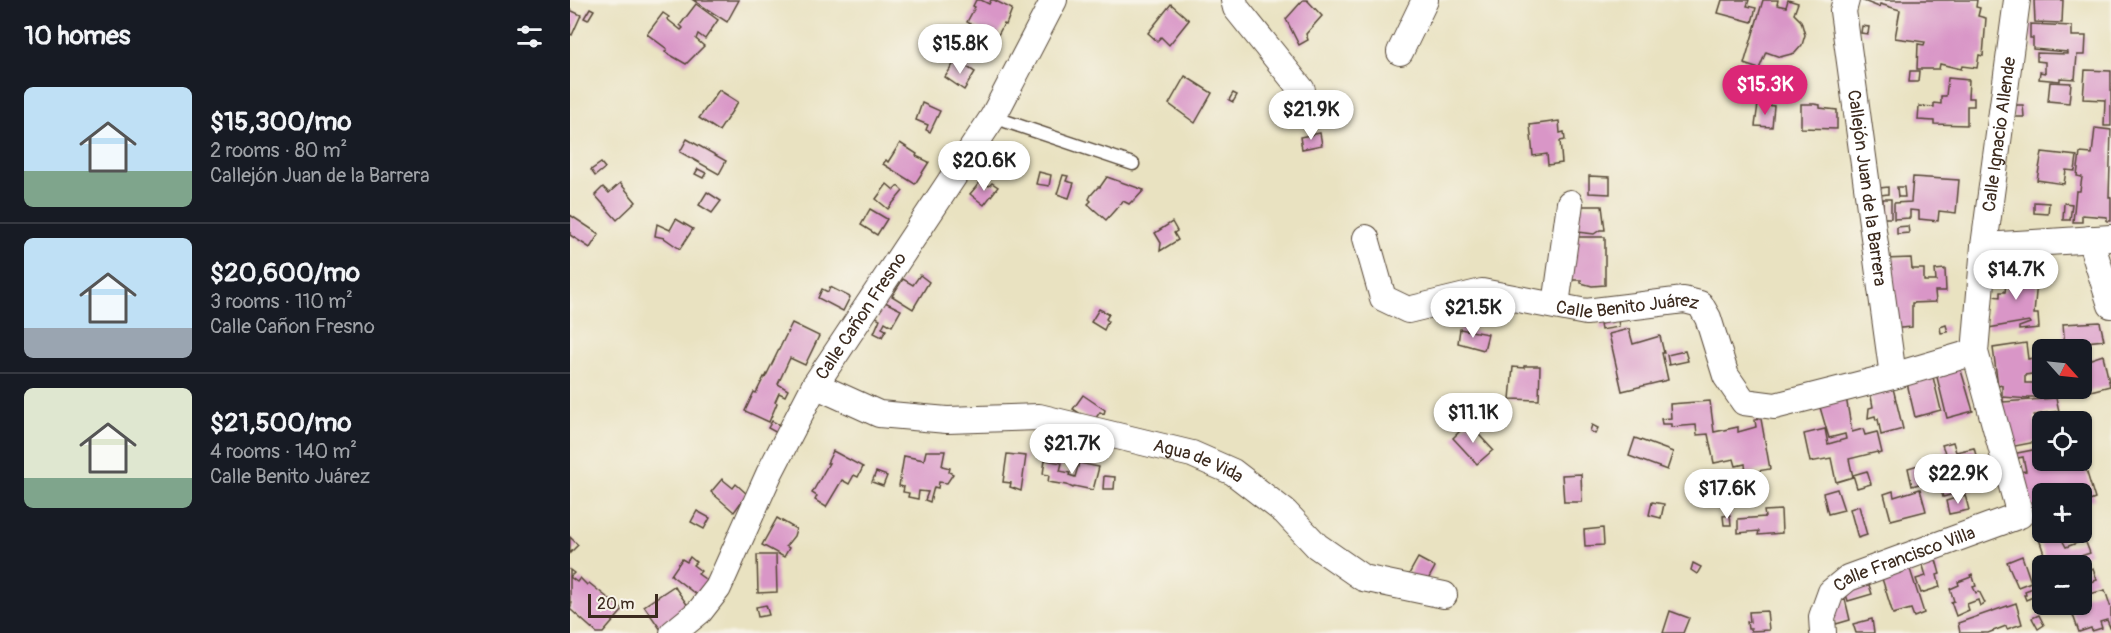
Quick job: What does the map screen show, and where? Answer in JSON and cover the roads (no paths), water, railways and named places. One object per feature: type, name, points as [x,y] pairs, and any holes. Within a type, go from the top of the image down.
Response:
[{"type":"street","name":"Calle Cañon Fresno","points":[[673,633],[700,611],[718,588],[760,491],[815,385],[993,117],[1054,0]]},
{"type":"street","points":[[1234,0],[1236,8],[1302,90]]},
{"type":"street","points":[[1400,52],[1425,0]]},
{"type":"street","name":"Callejón Juan de la Barrera","points":[[1846,0],[1843,11],[1893,376]]},
{"type":"street","name":"Calle Ignacio Allende","points":[[2017,0],[1984,246],[1975,352],[2020,515]]},
{"type":"street","points":[[1556,305],[1570,203]]},
{"type":"street","name":"Calle Benito Juárez","points":[[1366,238],[1383,298],[1408,310],[1482,292],[1586,312],[1684,300],[1700,304],[1708,318],[1726,376],[1744,402],[1775,406],[1975,352]]},
{"type":"street","points":[[1984,246],[2100,238],[2111,305]]},
{"type":"street","name":"Agua de Vida","points":[[815,385],[879,414],[947,420],[1039,417],[1192,454],[1233,472],[1285,512],[1317,546],[1363,578],[1444,596]]},
{"type":"street","name":"Calle Francisco Villa","points":[[1823,633],[1822,617],[1831,592],[1848,578],[2020,515]]},
{"type":"lane","points":[[993,117],[1133,164]]}]
